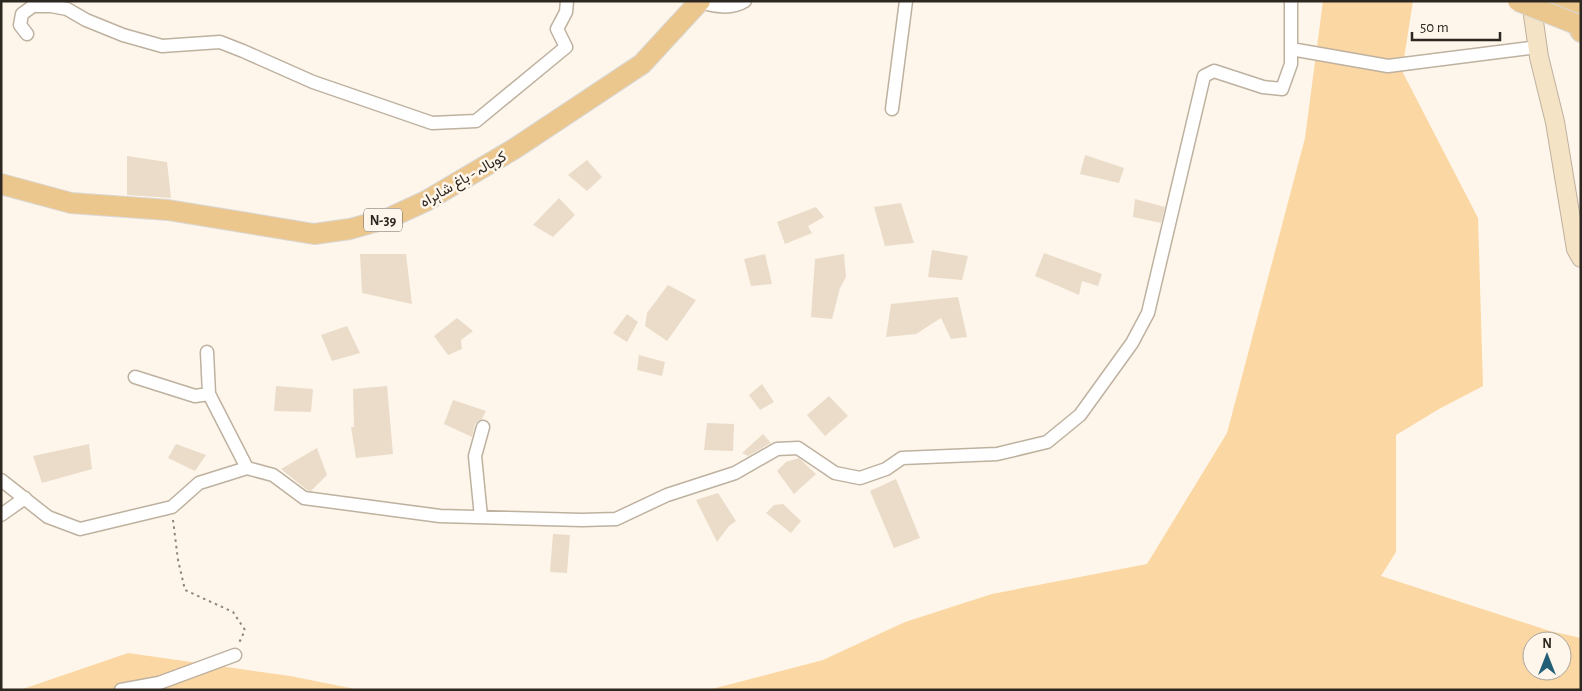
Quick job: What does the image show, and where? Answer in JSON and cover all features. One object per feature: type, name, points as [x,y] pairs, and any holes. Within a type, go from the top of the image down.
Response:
[{"type":"main road","points":[[1518,1],[1578,17]]},
{"type":"main road","points":[[1530,1],[1555,122],[1576,249],[1581,258]]},
{"type":"main road","points":[[1556,1],[1578,17]]},
{"type":"main road","name":"کوہالہ - باغ شاہراہ","points":[[1,184],[71,204],[168,210],[314,234],[350,230],[389,218],[426,201],[514,149],[642,64],[699,2]]},
{"type":"street","points":[[27,34],[20,25],[22,14],[33,6],[59,8],[123,36],[162,46],[220,42],[313,82],[432,123],[476,121],[566,47],[557,29],[566,12],[567,1]]},
{"type":"street","points":[[699,2],[722,7],[740,5],[745,1]]},
{"type":"street","points":[[892,109],[906,1]]},
{"type":"street","points":[[1,480],[48,516],[80,529],[172,506],[199,483],[247,468],[274,475],[304,498],[440,516],[582,520],[616,519],[667,495],[735,473],[777,449],[798,448],[835,473],[860,478],[886,469],[902,458],[997,454],[1047,442],[1080,415],[1132,343],[1148,313],[1204,76],[1214,71],[1263,87],[1282,89],[1291,64],[1290,1]]},
{"type":"street","points":[[1291,49],[1388,66],[1538,47]]},
{"type":"street","points":[[207,352],[209,394],[247,468]]},
{"type":"street","points":[[135,377],[195,396],[209,394]]},
{"type":"street","points":[[481,517],[475,456],[483,427]]},
{"type":"street","points":[[1,515],[25,498]]},
{"type":"street","points":[[122,690],[159,683],[235,655]]},
{"type":"path","points":[[172,506],[178,560],[185,590],[233,612],[245,630],[235,655]]},
{"type":"shaded area","points":[[1323,1],[1413,1],[1402,71],[1478,218],[1483,386],[1439,409],[1396,435],[1396,552],[1381,576],[1550,631],[1522,631],[1522,681],[1572,681],[1572,636],[1581,638],[1581,690],[708,690],[823,660],[905,622],[992,594],[1147,564],[1227,433],[1305,138]]},
{"type":"shaded area","points":[[128,653],[290,676],[360,690],[20,690]]},
{"type":"building","points":[[1085,155],[1124,168],[1119,183],[1080,174]]},
{"type":"building","points":[[127,156],[167,162],[171,198],[127,195]]},
{"type":"building","points":[[587,160],[602,177],[587,191],[568,175]]},
{"type":"building","points":[[559,198],[575,215],[553,237],[533,225]]},
{"type":"building","points":[[1135,199],[1165,207],[1161,223],[1133,217]]},
{"type":"building","points":[[901,203],[914,243],[885,246],[874,207]]},
{"type":"building","points":[[816,207],[824,217],[808,226],[812,233],[785,244],[777,222]]},
{"type":"building","points":[[932,250],[968,256],[962,280],[928,277]]},
{"type":"building","points":[[1044,253],[1102,274],[1098,286],[1082,281],[1079,295],[1035,276]]},
{"type":"building","points":[[360,254],[406,254],[412,304],[362,293]]},
{"type":"building","points":[[765,254],[772,284],[751,286],[744,259]]},
{"type":"building","points":[[844,254],[846,277],[840,288],[832,319],[811,317],[815,259]]},
{"type":"building","points":[[668,285],[696,300],[667,341],[645,326],[647,313]]},
{"type":"building","points":[[958,297],[967,337],[951,339],[941,318],[916,334],[886,337],[891,304]]},
{"type":"building","points":[[627,314],[638,322],[627,342],[613,333]]},
{"type":"building","points":[[457,318],[473,331],[461,340],[462,349],[448,355],[434,336]]},
{"type":"building","points":[[347,326],[360,353],[332,361],[321,335]]},
{"type":"building","points":[[639,355],[665,362],[662,376],[637,370]]},
{"type":"building","points":[[762,384],[774,402],[760,410],[749,395]]},
{"type":"building","points":[[276,386],[313,389],[311,412],[274,411]]},
{"type":"building","points":[[387,386],[393,454],[356,458],[351,427],[354,427],[353,389]]},
{"type":"building","points":[[829,396],[848,416],[825,436],[807,415]]},
{"type":"building","points":[[453,400],[486,411],[482,419],[475,424],[472,437],[444,424]]},
{"type":"building","points":[[707,423],[734,424],[733,451],[704,450]]},
{"type":"building","points":[[763,434],[771,443],[748,456],[742,453]]},
{"type":"building","points":[[89,444],[92,469],[42,483],[33,456]]},
{"type":"building","points":[[176,444],[206,455],[195,471],[168,458]]},
{"type":"building","points":[[317,448],[327,475],[311,491],[307,490],[281,469]]},
{"type":"building","points":[[799,458],[816,474],[794,494],[777,471],[786,462]]},
{"type":"building","points":[[896,479],[920,538],[894,548],[870,491]]},
{"type":"building","points":[[718,493],[736,521],[729,526],[717,542],[696,500]]},
{"type":"building","points":[[783,504],[801,521],[791,533],[766,513],[774,505]]},
{"type":"building","points":[[553,534],[570,535],[567,573],[550,572]]}]
